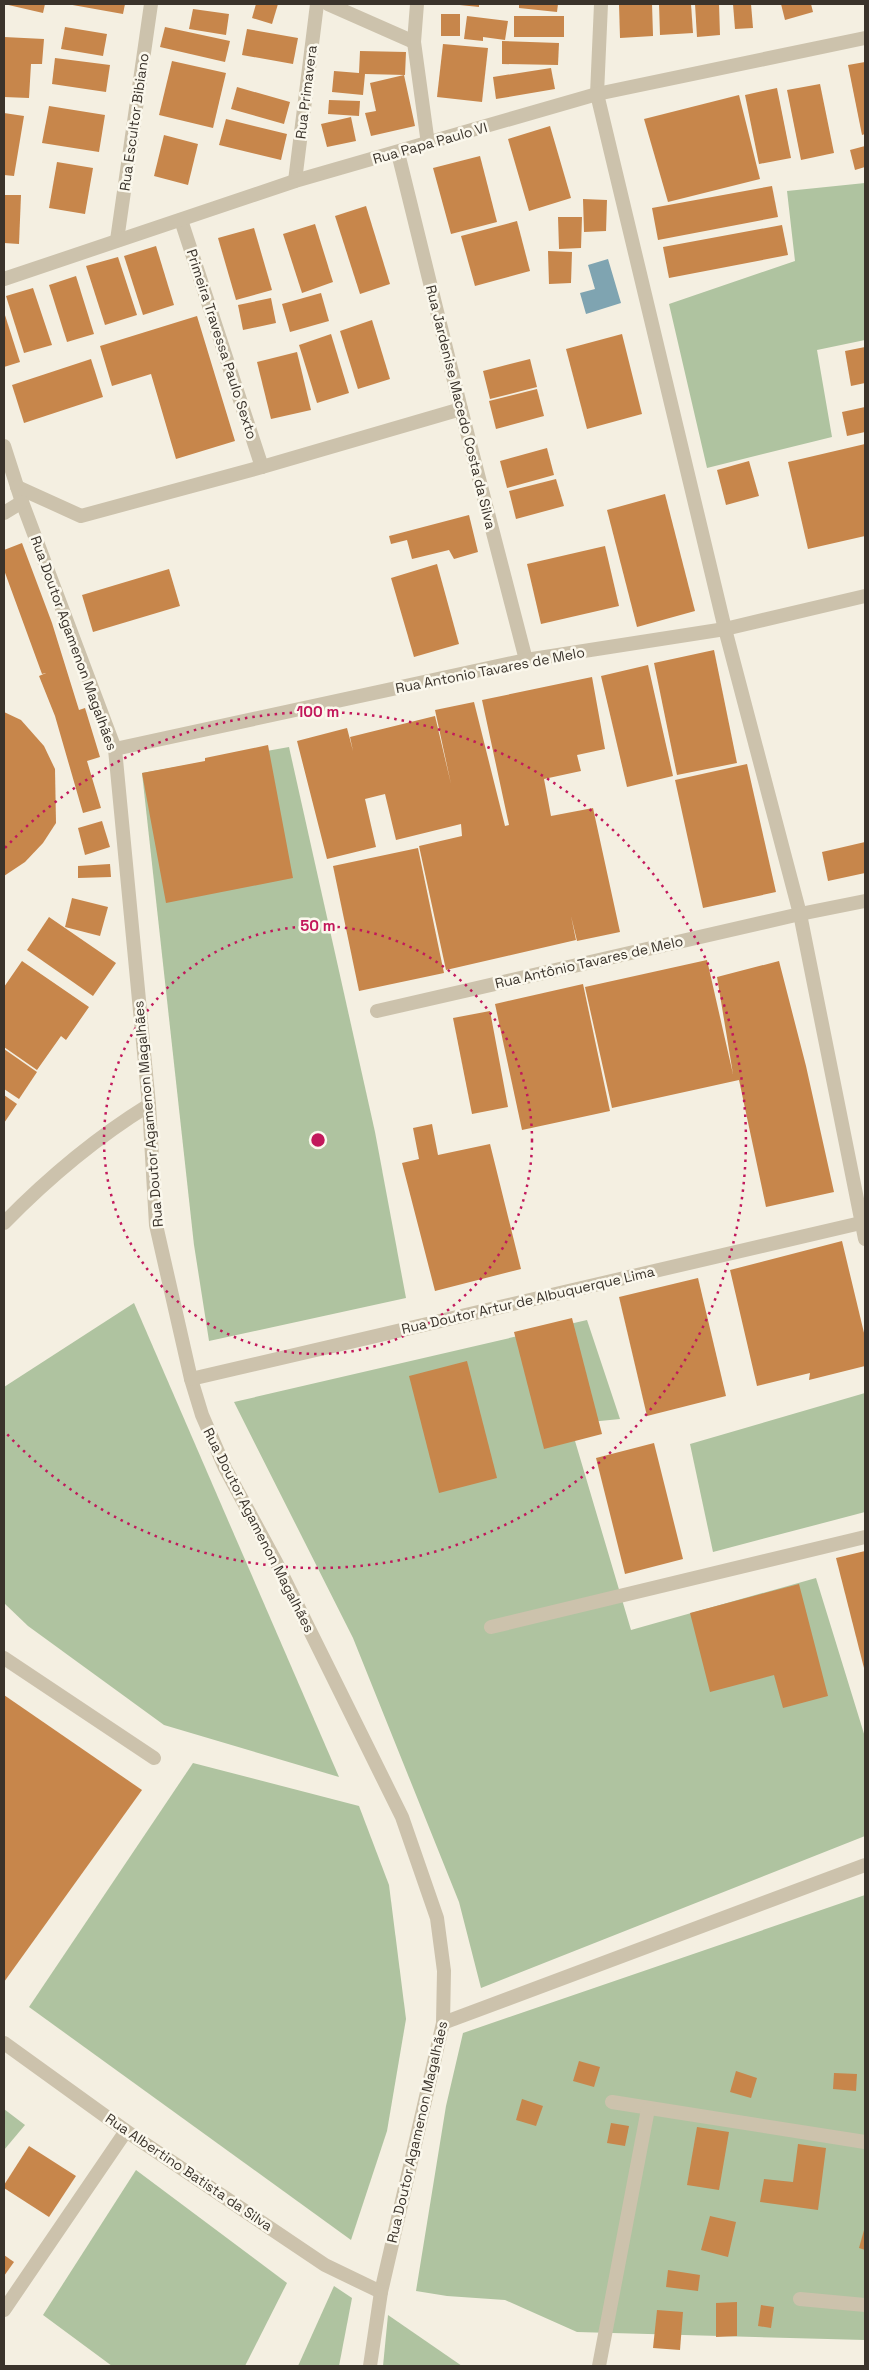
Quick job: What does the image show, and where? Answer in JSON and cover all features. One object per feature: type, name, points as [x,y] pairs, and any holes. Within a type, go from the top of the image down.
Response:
[{"type":"street","name":"Rua Escultor Bibiano","points":[[117,240],[151,4]]},
{"type":"street","name":"Rua Primavera","points":[[295,181],[317,4]]},
{"type":"street","points":[[328,4],[414,42]]},
{"type":"street","points":[[417,4],[414,42],[428,144]]},
{"type":"street","points":[[601,4],[597,94],[725,629],[800,914],[865,1239]]},
{"type":"street","name":"Rua Papa Paulo VI","points":[[4,279],[295,181],[398,153],[597,94],[865,38]]},
{"type":"street","name":"Rua Jardenise Macedo Costa da Silva","points":[[398,153],[461,409],[526,660]]},
{"type":"street","name":"Primeira Travessa Paulo Sexto","points":[[181,220],[262,468]]},
{"type":"street","points":[[17,487],[81,516],[262,468],[461,409]]},
{"type":"street","name":"Rua Doutor Agamenon Magalhães","points":[[4,446],[22,502],[115,748],[148,1105],[156,1225],[190,1379],[202,1415],[225,1468],[276,1562],[402,1817],[437,1918],[444,1971],[443,2023],[381,2292],[370,2366]]},
{"type":"street","points":[[4,513],[22,502]]},
{"type":"street","name":"Rua Antonio Tavares de Melo","points":[[115,748],[526,660],[725,629],[865,596]]},
{"type":"street","name":"Rua Antônio Tavares de Melo","points":[[377,1011],[800,914],[865,901]]},
{"type":"street","points":[[4,1223],[46,1180],[113,1127],[148,1105]]},
{"type":"street","name":"Rua Doutor Artur de Albuquerque Lima","points":[[190,1379],[863,1222]]},
{"type":"street","points":[[491,1627],[865,1536]]},
{"type":"street","points":[[4,1658],[154,1758]]},
{"type":"street","points":[[443,2023],[865,1865]]},
{"type":"street","name":"Rua Albertino Batista da Silva","points":[[4,2043],[126,2131],[325,2264],[381,2292]]},
{"type":"street","points":[[612,2102],[865,2142]]},
{"type":"street","points":[[599,2366],[648,2109]]},
{"type":"street","points":[[4,2310],[126,2131]]},
{"type":"street","points":[[800,2299],[865,2305]]},
{"type":"green space","points":[[865,183],[865,340],[817,350],[832,437],[707,468],[669,304],[795,261],[787,191]]},
{"type":"green space","points":[[289,747],[375,1132],[406,1298],[209,1341],[194,1245],[142,773]]},
{"type":"green space","points":[[134,1303],[339,1777],[164,1725],[28,1626],[4,1603],[4,1387]]},
{"type":"green space","points":[[587,1320],[620,1419],[570,1424],[631,1630],[816,1578],[865,1737],[865,1836],[481,1988],[459,1902],[353,1638],[234,1402]]},
{"type":"green space","points":[[865,1393],[865,1512],[713,1552],[690,1444]]},
{"type":"green space","points":[[193,1763],[359,1806],[389,1885],[406,2019],[387,2131],[351,2240],[29,2007]]},
{"type":"green space","points":[[865,1895],[865,2340],[577,2332],[505,2300],[447,2296],[416,2291],[446,2106],[463,2033]]},
{"type":"green space","points":[[4,2109],[25,2125],[4,2150]]},
{"type":"green space","points":[[136,2170],[287,2283],[245,2366],[112,2366],[43,2315]]},
{"type":"green space","points":[[334,2286],[352,2298],[339,2366],[298,2366]]},
{"type":"green space","points":[[388,2315],[462,2366],[383,2366]]},
{"type":"water","points":[[608,259],[621,303],[586,314],[580,293],[595,289],[588,265]]},
{"type":"building","points":[[4,4],[45,4],[43,13]]},
{"type":"building","points":[[67,4],[125,4],[123,14]]},
{"type":"building","points":[[256,4],[278,4],[272,24],[252,18]]},
{"type":"building","points":[[450,4],[479,4],[479,7]]},
{"type":"building","points":[[519,4],[558,4],[557,12],[519,8]]},
{"type":"building","points":[[619,4],[652,4],[653,36],[620,38]]},
{"type":"building","points":[[659,4],[691,4],[693,33],[660,35]]},
{"type":"building","points":[[695,4],[719,4],[720,35],[697,37]]},
{"type":"building","points":[[733,4],[751,4],[753,28],[735,29]]},
{"type":"building","points":[[781,4],[811,4],[813,12],[785,20]]},
{"type":"building","points":[[193,9],[229,14],[226,35],[189,29]]},
{"type":"building","points":[[441,14],[460,14],[460,36],[441,36]]},
{"type":"building","points":[[467,16],[508,21],[505,40],[483,37],[483,41],[464,39]]},
{"type":"building","points":[[514,16],[564,16],[564,37],[514,37]]},
{"type":"building","points":[[65,27],[107,34],[103,56],[61,49]]},
{"type":"building","points":[[165,27],[230,41],[225,62],[160,47]]},
{"type":"building","points":[[247,29],[298,38],[293,64],[242,55]]},
{"type":"building","points":[[4,37],[44,39],[42,64],[31,64],[29,98],[4,97]]},
{"type":"building","points":[[502,41],[559,43],[558,65],[502,64]]},
{"type":"building","points":[[443,44],[488,48],[482,102],[437,97]]},
{"type":"building","points":[[360,51],[406,52],[405,75],[365,74],[363,95],[332,92],[334,71],[359,73]]},
{"type":"building","points":[[55,58],[110,65],[106,92],[52,84]]},
{"type":"building","points":[[172,61],[226,73],[213,128],[159,115]]},
{"type":"building","points":[[865,62],[865,134],[862,135],[848,65]]},
{"type":"building","points":[[551,68],[555,89],[496,99],[493,77]]},
{"type":"building","points":[[404,75],[415,126],[371,136],[365,113],[376,111],[370,83]]},
{"type":"building","points":[[820,84],[834,153],[801,160],[787,90]]},
{"type":"building","points":[[237,87],[290,102],[284,124],[231,109]]},
{"type":"building","points":[[777,88],[791,158],[759,164],[745,95]]},
{"type":"building","points":[[739,95],[760,179],[668,202],[644,119]]},
{"type":"building","points":[[329,100],[360,101],[359,116],[328,114]]},
{"type":"building","points":[[49,106],[105,115],[99,152],[42,143]]},
{"type":"building","points":[[4,113],[24,116],[14,176],[4,175]]},
{"type":"building","points":[[351,117],[356,141],[327,147],[321,124]]},
{"type":"building","points":[[226,119],[287,134],[281,160],[219,145]]},
{"type":"building","points":[[550,126],[571,198],[529,211],[508,139]]},
{"type":"building","points":[[164,135],[198,144],[188,185],[154,176]]},
{"type":"building","points":[[865,146],[865,167],[855,170],[850,150]]},
{"type":"building","points":[[480,156],[497,222],[451,234],[433,168]]},
{"type":"building","points":[[57,162],[93,168],[85,214],[49,208]]},
{"type":"building","points":[[772,186],[778,217],[658,240],[652,208]]},
{"type":"building","points":[[4,195],[21,195],[19,244],[4,243]]},
{"type":"building","points":[[583,199],[607,200],[606,231],[584,232]]},
{"type":"building","points":[[366,206],[390,284],[360,294],[335,216]]},
{"type":"building","points":[[558,217],[582,217],[581,248],[559,249]]},
{"type":"building","points":[[517,221],[530,271],[475,286],[461,236]]},
{"type":"building","points":[[315,224],[333,282],[302,293],[283,234]]},
{"type":"building","points":[[782,225],[788,255],[669,278],[663,247]]},
{"type":"building","points":[[254,228],[272,290],[236,300],[218,238]]},
{"type":"building","points":[[156,246],[174,305],[143,315],[124,256]]},
{"type":"building","points":[[548,251],[572,252],[571,283],[549,284]]},
{"type":"building","points":[[118,257],[137,315],[105,325],[86,266]]},
{"type":"building","points":[[76,276],[94,334],[67,342],[49,285]]},
{"type":"building","points":[[33,288],[52,345],[24,353],[6,296]]},
{"type":"building","points":[[321,293],[329,321],[290,332],[282,304]]},
{"type":"building","points":[[271,298],[276,323],[243,330],[238,305]]},
{"type":"building","points":[[4,312],[20,362],[4,367]]},
{"type":"building","points":[[197,316],[235,441],[176,459],[151,374],[112,386],[100,346]]},
{"type":"building","points":[[372,320],[390,379],[358,389],[340,331]]},
{"type":"building","points":[[331,334],[349,393],[317,403],[299,345]]},
{"type":"building","points":[[622,334],[642,414],[587,429],[566,349]]},
{"type":"building","points":[[865,347],[865,383],[851,386],[845,351]]},
{"type":"building","points":[[297,352],[311,410],[271,419],[257,362]]},
{"type":"building","points":[[91,359],[103,397],[24,423],[12,385]]},
{"type":"building","points":[[530,359],[537,387],[490,399],[483,371]]},
{"type":"building","points":[[537,389],[544,416],[496,429],[489,401]]},
{"type":"building","points":[[865,407],[865,432],[847,436],[842,412]]},
{"type":"building","points":[[865,444],[865,536],[808,549],[788,462]]},
{"type":"building","points":[[547,448],[554,475],[507,488],[500,461]]},
{"type":"building","points":[[749,461],[759,496],[726,505],[717,470]]},
{"type":"building","points":[[556,479],[564,506],[516,519],[509,491]]},
{"type":"building","points":[[665,494],[695,611],[637,627],[607,510]]},
{"type":"building","points":[[469,515],[478,552],[454,559],[449,550],[412,559],[407,540],[391,544],[389,536]]},
{"type":"building","points":[[22,543],[52,623],[79,710],[85,708],[100,757],[87,761],[101,808],[83,813],[55,716],[39,676],[46,673],[42,674],[4,570],[4,550]]},
{"type":"building","points":[[605,546],[619,606],[541,624],[527,564]]},
{"type":"building","points":[[437,564],[459,644],[414,657],[391,578]]},
{"type":"building","points":[[169,569],[180,606],[93,632],[82,595]]},
{"type":"building","points":[[714,650],[737,763],[677,775],[654,663]]},
{"type":"building","points":[[648,665],[673,776],[627,787],[601,676]]},
{"type":"building","points":[[592,677],[605,749],[577,755],[581,771],[544,779],[551,816],[593,808],[620,932],[577,941],[571,916],[576,940],[446,970],[419,846],[462,836],[461,824],[396,840],[385,794],[365,799],[376,847],[327,859],[297,741],[347,728],[353,751],[350,737],[435,716],[451,784],[435,710],[474,702],[505,826],[509,825],[482,700]]},
{"type":"building","points":[[4,712],[21,720],[44,746],[55,769],[56,823],[43,843],[25,862],[4,876]]},
{"type":"building","points":[[268,745],[293,878],[166,903],[142,773],[205,761],[205,758]]},
{"type":"building","points":[[747,764],[776,892],[703,908],[675,780]]},
{"type":"building","points":[[102,821],[110,847],[85,855],[78,828]]},
{"type":"building","points":[[865,842],[865,873],[828,881],[822,852]]},
{"type":"building","points":[[418,848],[444,973],[359,991],[333,866]]},
{"type":"building","points":[[110,864],[111,877],[78,878],[78,866]]},
{"type":"building","points":[[72,898],[108,907],[100,936],[65,927]]},
{"type":"building","points":[[49,917],[116,963],[93,996],[27,950]]},
{"type":"building","points":[[707,960],[733,1074],[717,977],[779,961],[806,1066],[834,1192],[766,1207],[739,1080],[612,1108],[585,987]]},
{"type":"building","points":[[22,961],[89,1007],[66,1040],[61,1036],[37,1070],[4,1047],[4,987]]},
{"type":"building","points":[[583,984],[610,1111],[522,1130],[495,1004]]},
{"type":"building","points":[[490,1011],[508,1107],[472,1114],[453,1018]]},
{"type":"building","points":[[4,1049],[37,1072],[19,1099],[4,1089]]},
{"type":"building","points":[[4,1095],[17,1104],[4,1123]]},
{"type":"building","points":[[432,1124],[438,1155],[490,1144],[521,1269],[435,1291],[402,1163],[419,1159],[413,1128]]},
{"type":"building","points":[[842,1241],[865,1337],[865,1366],[809,1380],[810,1373],[757,1386],[730,1270]]},
{"type":"building","points":[[698,1278],[726,1396],[647,1416],[619,1297]]},
{"type":"building","points":[[572,1318],[602,1434],[544,1449],[514,1332]]},
{"type":"building","points":[[467,1361],[497,1478],[439,1493],[409,1376]]},
{"type":"building","points":[[654,1443],[683,1559],[625,1574],[596,1458]]},
{"type":"building","points":[[865,1551],[865,1672],[836,1558]]},
{"type":"building","points":[[799,1584],[828,1696],[783,1708],[774,1675],[710,1692],[690,1613]]},
{"type":"building","points":[[4,1695],[142,1790],[4,1982]]},
{"type":"building","points":[[579,2061],[600,2067],[594,2087],[573,2081]]},
{"type":"building","points":[[736,2071],[757,2078],[751,2098],[730,2092]]},
{"type":"building","points":[[834,2073],[857,2074],[856,2091],[833,2089]]},
{"type":"building","points":[[522,2099],[543,2106],[536,2126],[516,2120]]},
{"type":"building","points":[[611,2123],[629,2126],[625,2146],[607,2143]]},
{"type":"building","points":[[697,2127],[729,2132],[719,2190],[687,2185]]},
{"type":"building","points":[[798,2144],[826,2148],[818,2210],[760,2202],[764,2179],[793,2182]]},
{"type":"building","points":[[29,2146],[76,2176],[49,2217],[4,2188],[4,2185]]},
{"type":"building","points":[[710,2216],[736,2222],[728,2257],[701,2250]]},
{"type":"building","points":[[865,2231],[865,2250],[859,2248]]},
{"type":"building","points":[[4,2255],[14,2262],[4,2276]]},
{"type":"building","points":[[668,2270],[700,2275],[698,2291],[666,2287]]},
{"type":"building","points":[[737,2302],[737,2336],[716,2337],[716,2303]]},
{"type":"building","points":[[761,2305],[774,2307],[771,2328],[758,2326]]},
{"type":"building","points":[[657,2310],[683,2312],[680,2350],[653,2348]]}]
